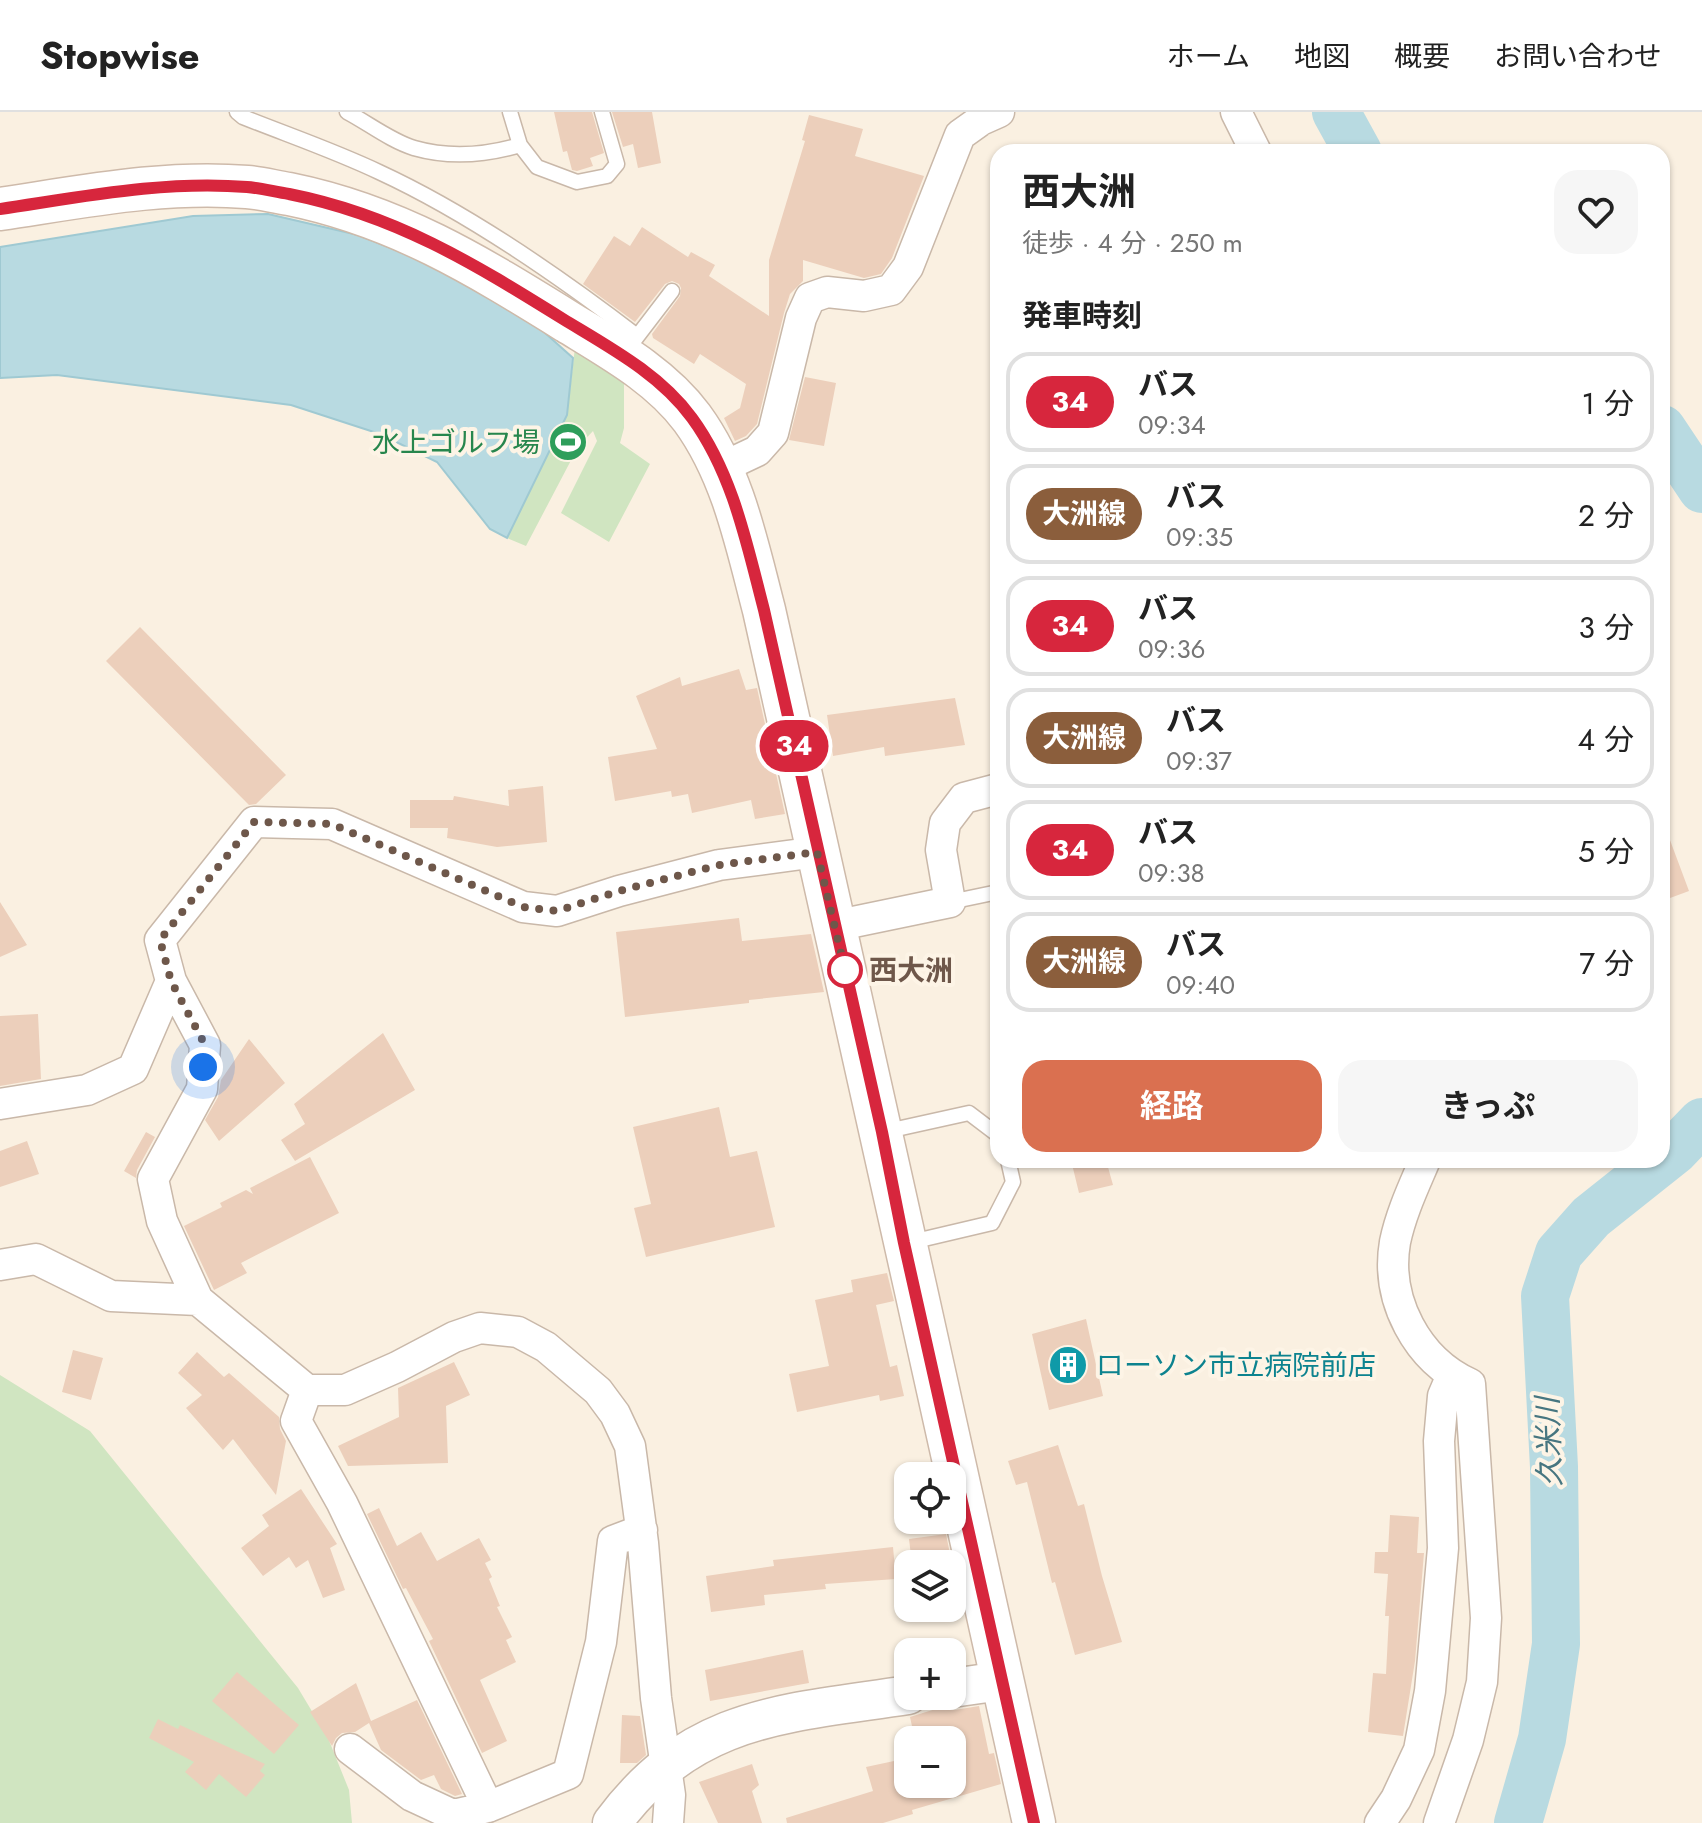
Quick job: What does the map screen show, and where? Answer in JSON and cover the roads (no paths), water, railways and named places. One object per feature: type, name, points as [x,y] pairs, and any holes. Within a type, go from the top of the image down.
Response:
[{"type":"main road","points":[[0,209],[173,185],[249,187],[329,202],[396,225],[630,346],[692,418],[721,468],[742,525],[764,610],[1034,1823]]},
{"type":"street","points":[[721,468],[757,451],[773,433],[801,318],[810,298],[827,292],[864,296],[891,290],[908,267],[960,135],[999,112]]},
{"type":"street","points":[[1236,112],[1252,144]]},
{"type":"street","points":[[834,926],[950,902],[941,850],[945,823],[964,798],[990,791]]},
{"type":"street","points":[[668,1823],[670,1795],[656,1698],[642,1530],[630,1446],[615,1414],[598,1391],[546,1347],[518,1332],[480,1328],[454,1337],[345,1390],[307,1390],[198,1300],[162,1221],[153,1179],[202,1089],[205,1045],[171,981],[160,940],[254,822],[332,824],[523,907],[557,911],[719,865],[817,852]]},
{"type":"street","points":[[0,1104],[87,1090],[133,1069],[171,981]]},
{"type":"street","points":[[1422,1168],[1402,1216],[1395,1244],[1395,1277],[1402,1314],[1420,1346],[1452,1375],[1470,1384],[1486,1618],[1482,1682],[1468,1740],[1439,1823]]},
{"type":"street","points":[[0,1265],[36,1259],[111,1296],[198,1300]]},
{"type":"street","points":[[1380,1823],[1396,1799],[1419,1750],[1430,1691],[1443,1548],[1439,1441],[1443,1396],[1452,1375]]},
{"type":"street","points":[[307,1390],[296,1421],[342,1503],[488,1807]]},
{"type":"street","points":[[350,1749],[412,1796],[453,1815],[488,1807],[568,1774],[601,1642],[613,1541],[642,1530]]},
{"type":"street","points":[[966,1686],[1001,1681]]},
{"type":"street","points":[[612,1823],[633,1795],[665,1765],[705,1739],[741,1725],[793,1712],[894,1697]]},
{"type":"lane","points":[[237,112],[379,172],[430,199],[531,260],[630,346],[672,291]]},
{"type":"lane","points":[[347,112],[412,147],[440,153],[489,154],[520,145]]},
{"type":"lane","points":[[510,112],[520,145],[537,167],[577,182],[607,176],[617,164],[602,112]]},
{"type":"lane","points":[[950,902],[990,894]]},
{"type":"lane","points":[[882,1132],[969,1113],[990,1129]]},
{"type":"lane","points":[[904,1243],[992,1223],[1013,1182],[1010,1168]]},
{"type":"water","points":[[268,214],[358,235],[436,266],[525,315],[573,358],[567,415],[507,538],[490,529],[437,462],[380,434],[291,405],[57,375],[0,378],[0,247],[193,216]]},
{"type":"waterway","name":"久米川","points":[[1336,112],[1354,144]]},
{"type":"waterway","name":"久米川","points":[[1670,441],[1702,489]]},
{"type":"waterway","name":"久米川","points":[[1670,1154],[1702,1122]]},
{"type":"waterway","name":"久米川","points":[[1518,1823],[1542,1739],[1556,1644],[1554,1467],[1545,1296],[1559,1253],[1591,1217],[1653,1168]]},
{"type":"place","name":"水上ゴルフ場","points":[[568,442]]},
{"type":"place","name":"西大洲","points":[[845,970]]},
{"type":"place","name":"ローソン市立病院前店","points":[[1068,1365]]}]
